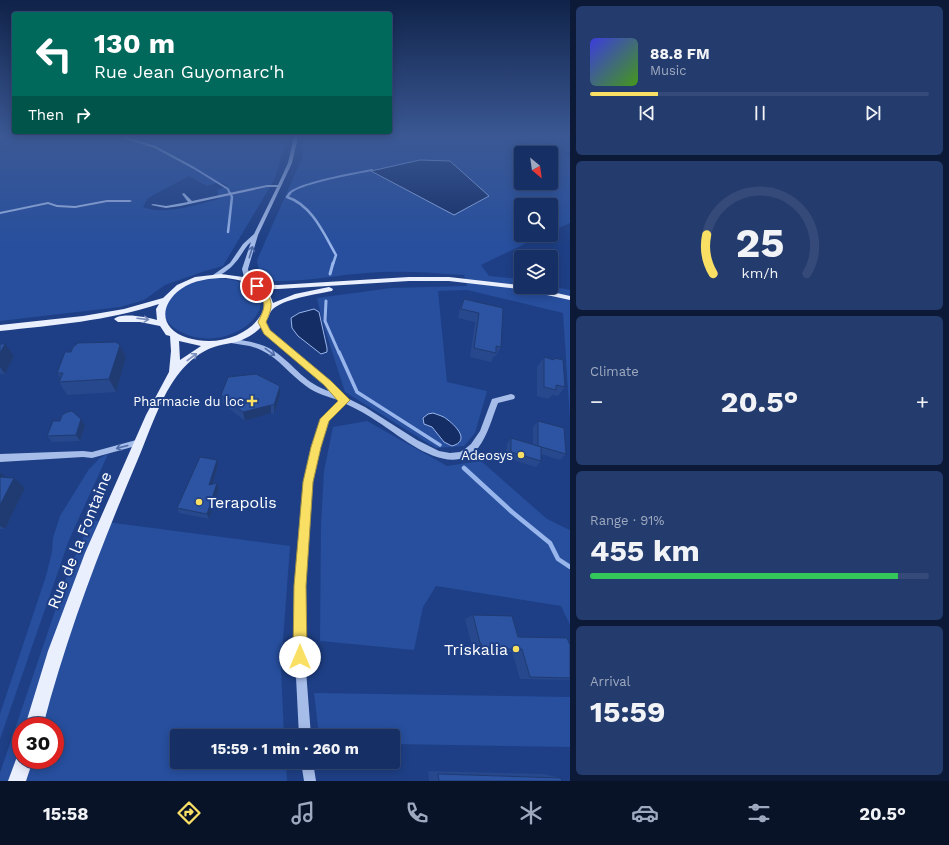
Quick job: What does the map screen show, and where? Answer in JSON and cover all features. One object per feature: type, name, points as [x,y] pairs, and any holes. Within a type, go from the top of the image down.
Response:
[{"type":"main road","points":[[215,276],[238,278],[248,281],[260,288],[266,296],[268,309],[262,322],[245,336],[233,341],[212,344],[191,343],[174,337],[166,331],[162,324],[159,316],[160,308],[170,292],[180,286],[202,278],[215,276]]},
{"type":"main road","points":[[260,288],[302,290],[348,282],[409,279],[464,280],[519,287],[570,298]]},
{"type":"main road","points":[[268,309],[295,295],[363,282]]},
{"type":"main road","points":[[0,328],[76,320],[131,311],[164,300]]},
{"type":"main road","points":[[76,320],[133,318],[149,320],[162,324]]},
{"type":"main road","name":"Rue de la Fontaine","points":[[174,337],[176,351],[174,373]]},
{"type":"main road","name":"Rue de la Fontaine","points":[[37,717],[56,650],[107,514],[140,442],[174,373],[191,356],[212,344]]},
{"type":"main road","points":[[17,781],[21,769]]},
{"type":"street","points":[[248,281],[245,269],[256,235],[285,173]]},
{"type":"street","points":[[153,205],[166,207],[267,186],[280,186]]},
{"type":"street","points":[[184,194],[191,203]]},
{"type":"street","points":[[0,213],[48,203],[57,206],[75,207],[107,201],[130,201]]},
{"type":"street","points":[[215,276],[232,264],[244,244],[256,235]]},
{"type":"street","points":[[262,322],[272,338],[328,383],[343,399]]},
{"type":"street","points":[[233,341],[264,348],[314,388],[343,399],[370,413],[414,442],[436,454],[449,457],[462,455],[470,450],[483,433],[495,401],[511,397]]},
{"type":"street","points":[[305,729],[300,657],[300,586],[308,482],[316,447],[325,419],[343,399]]},
{"type":"street","points":[[0,458],[83,454],[92,455],[140,442]]},
{"type":"street","points":[[308,769],[310,781]]},
{"type":"shaded area","points":[[0,173],[276,173],[274,180],[223,266],[165,285],[144,300],[120,307],[0,321]],"holes":[[[189,176],[207,186],[220,182],[228,186],[217,190],[219,199],[171,210],[143,207],[148,198]]]},
{"type":"shaded area","points":[[295,173],[514,173],[514,190],[558,190],[558,173],[570,173],[570,223],[558,228],[558,198],[514,198],[514,242],[529,242],[481,265],[489,276],[514,278],[514,294],[558,294],[558,287],[570,290],[570,419],[563,313],[467,290],[438,291],[447,382],[487,391],[475,433],[464,446],[436,448],[345,392],[322,320],[317,298],[391,288],[467,286],[464,275],[378,272],[275,281],[259,273],[257,260]]},
{"type":"shaded area","points":[[376,173],[464,173],[489,196],[454,215]]},
{"type":"shaded area","points":[[215,278],[243,283],[257,293],[261,305],[255,318],[242,329],[224,336],[203,338],[181,332],[167,321],[165,308],[172,296],[189,283]]},
{"type":"shaded area","points":[[314,309],[319,312],[327,348],[327,352],[321,354],[298,336],[292,328],[291,318],[299,313]]},
{"type":"shaded area","points":[[433,413],[443,417],[455,426],[461,437],[457,444],[452,446],[444,442],[432,427],[424,424],[423,418],[428,414]]},
{"type":"shaded area","points":[[367,421],[447,466],[481,461],[547,519],[570,530],[570,625],[561,606],[436,586],[423,607],[414,650],[320,641],[321,525],[324,471],[333,427]]},
{"type":"shaded area","points":[[108,454],[69,540],[0,739],[0,714],[46,576],[52,552],[53,538],[60,516],[89,469],[100,458]]},
{"type":"shaded area","points":[[91,520],[290,546],[281,667],[284,729],[170,729],[170,769],[286,769],[287,781],[0,781],[0,773],[12,738],[12,769],[64,769],[64,717],[19,717],[69,570]]},
{"type":"shaded area","points":[[314,693],[570,697],[570,747],[400,744],[400,729],[318,729]]},
{"type":"building","points":[[464,299],[503,308],[501,347],[496,346],[496,353],[474,348],[479,313],[461,309]]},
{"type":"building","points":[[116,342],[120,345],[109,379],[59,382],[63,373],[57,373],[65,352],[71,352],[73,347],[78,343]]},
{"type":"building","points":[[0,344],[5,344],[0,353]]},
{"type":"building","points":[[544,357],[554,360],[554,358],[563,360],[565,387],[556,385],[556,390],[544,387]]},
{"type":"building","name":"Pharmacie du loc","points":[[256,374],[280,386],[274,405],[243,412],[221,395],[228,377]]},
{"type":"building","points":[[72,411],[81,419],[76,435],[47,436],[53,421],[60,421],[62,415]]},
{"type":"building","points":[[538,421],[564,428],[566,454],[538,446]]},
{"type":"building","points":[[511,438],[541,447],[541,461],[511,452]]},
{"type":"building","name":"Terapolis","points":[[200,457],[217,460],[209,485],[217,483],[207,514],[177,508]]},
{"type":"building","points":[[0,477],[14,478],[0,505]]},
{"type":"building","name":"Triskalia","points":[[473,615],[512,616],[518,637],[567,638],[570,645],[570,678],[530,677],[522,649],[483,649]]},
{"type":"building","points":[[438,774],[561,778],[562,781],[439,781]]},
{"type":"waterway","points":[[203,173],[228,189],[230,194]]},
{"type":"waterway","points":[[290,194],[294,190],[314,182],[354,173]]},
{"type":"waterway","points":[[228,232],[232,197],[230,193]]},
{"type":"waterway","points":[[290,194],[287,197],[304,206],[322,230],[336,255],[333,264]]},
{"type":"waterway","points":[[330,274],[333,263]]},
{"type":"waterway","points":[[326,301],[325,321],[339,353]]},
{"type":"waterway","points":[[339,352],[357,392],[440,445]]},
{"type":"waterway","points":[[464,468],[512,512],[550,543],[558,559],[570,567]]},
{"type":"place","name":"Pharmacie du loc","points":[[252,401]]},
{"type":"place","name":"Adeosys","points":[[521,455]]},
{"type":"place","name":"Terapolis","points":[[199,502]]},
{"type":"place","name":"Triskalia","points":[[516,649]]},
{"type":"route","points":[[257,286],[266,296],[268,302],[266,316],[262,322],[267,332],[272,338],[328,383],[341,398],[345,400],[325,419],[316,447],[308,482],[300,586],[300,657]]}]
